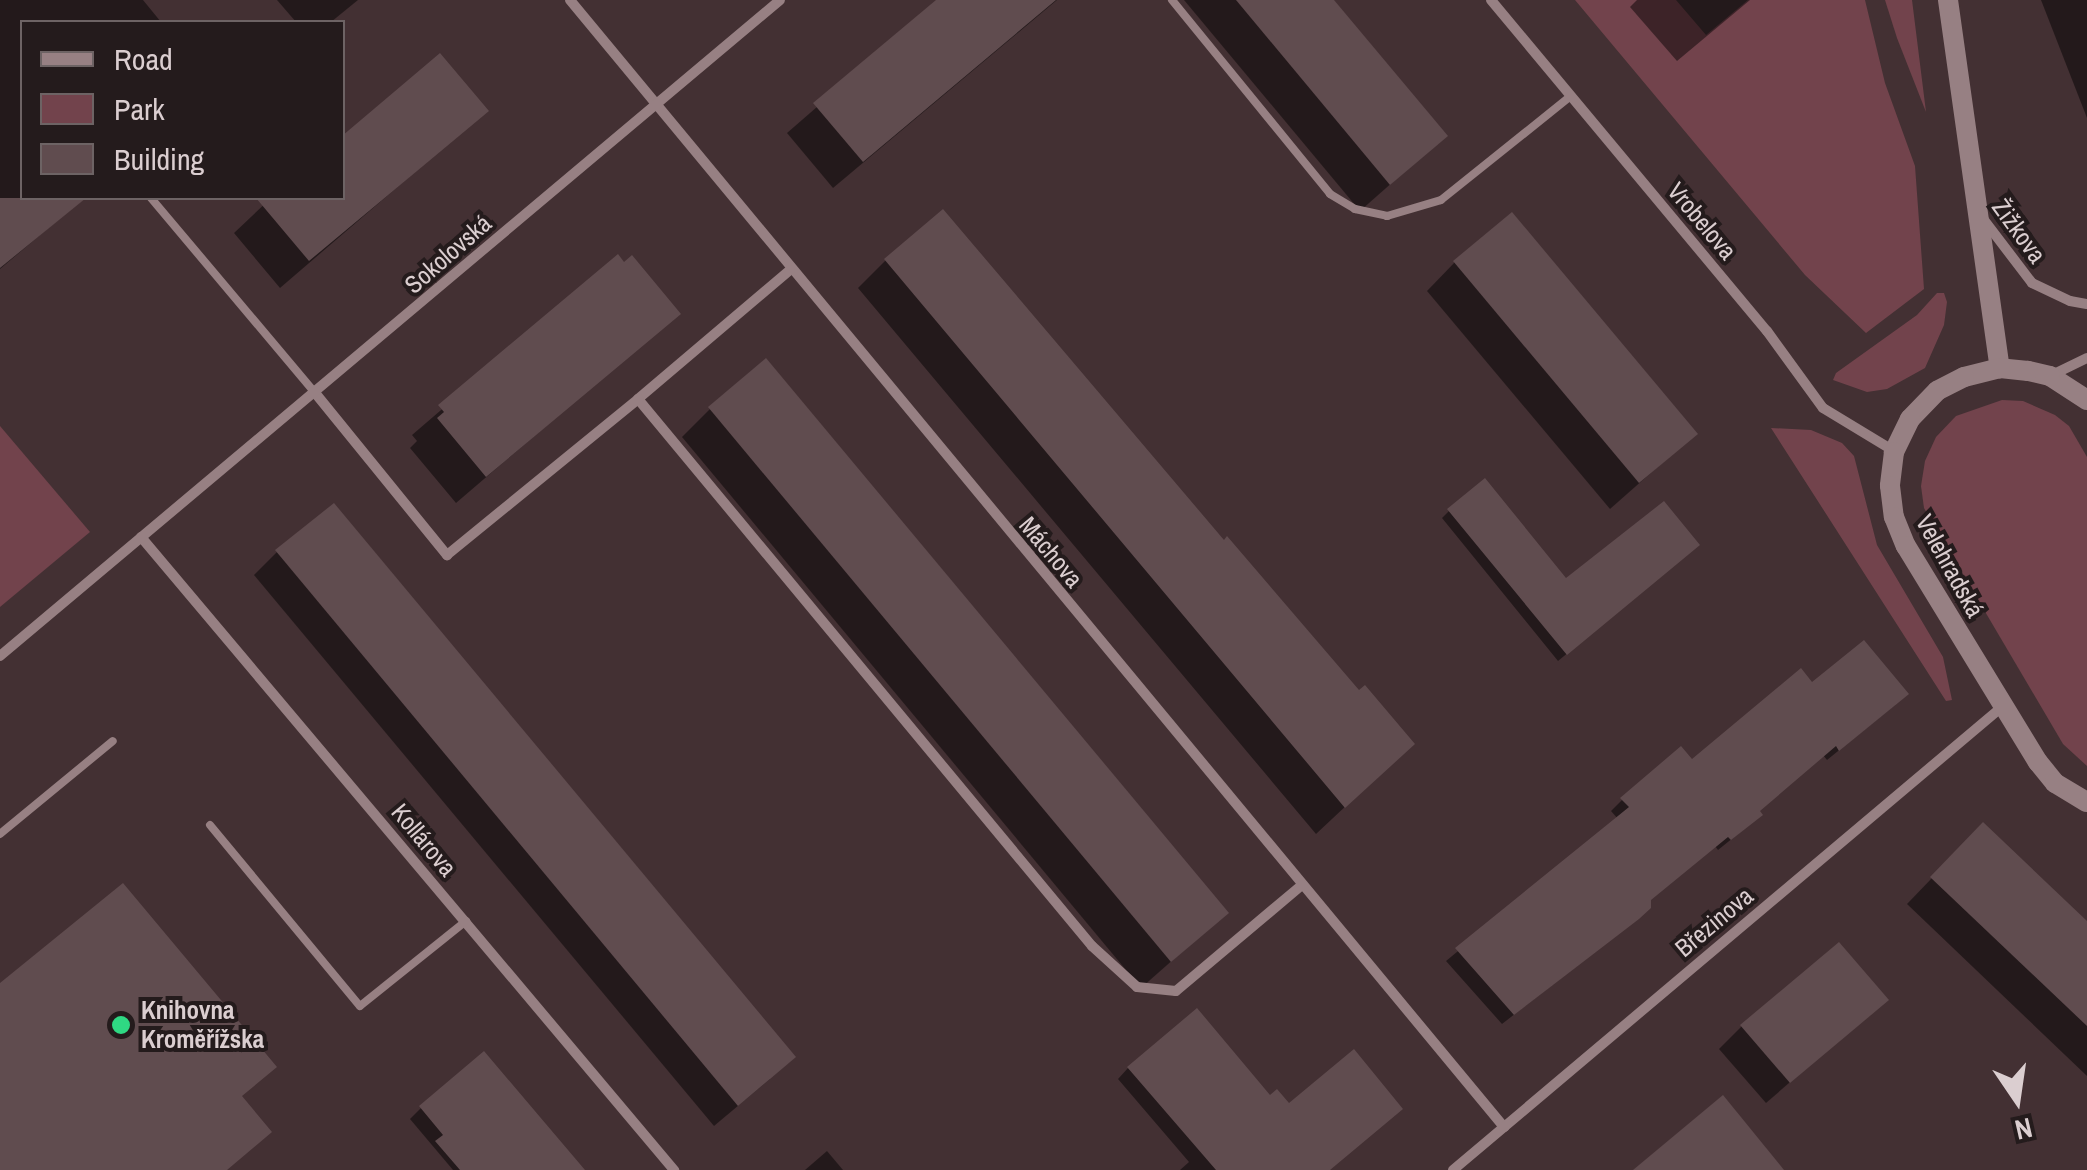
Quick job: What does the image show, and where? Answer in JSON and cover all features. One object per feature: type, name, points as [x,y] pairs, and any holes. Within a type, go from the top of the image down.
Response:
[{"type":"main road","points":[[1948,0],[1973,203],[2000,368]]},
{"type":"main road","name":"Velehradská","points":[[2087,400],[2050,376],[2000,368],[1964,377],[1937,391],[1910,420],[1894,452],[1890,486],[1894,517],[1906,546],[2003,706],[2055,783],[2087,802]]},
{"type":"street","name":"Máchova","points":[[570,0],[1504,1127]]},
{"type":"street","name":"Sokolovská","points":[[0,656],[316,394],[654,102],[780,0]]},
{"type":"street","name":"Vrobelova","points":[[1491,0],[1767,330],[1823,408],[1894,452]]},
{"type":"street","name":"Žižkova","points":[[1973,203],[2007,256],[2032,283],[2070,302],[2087,304]]},
{"type":"street","points":[[316,394],[447,555],[790,270]]},
{"type":"street","points":[[2050,376],[2087,358]]},
{"type":"street","points":[[638,399],[1092,946],[1137,987],[1176,991],[1302,885]]},
{"type":"street","name":"Kollárova","points":[[141,537],[674,1170]]},
{"type":"street","name":"Březinova","points":[[1452,1170],[2003,706]]},
{"type":"lane","points":[[1172,0],[1330,194],[1355,210],[1387,216],[1441,200],[1571,96]]},
{"type":"lane","points":[[152,200],[316,394]]},
{"type":"lane","points":[[0,834],[113,741]]},
{"type":"lane","points":[[210,825],[360,1006],[466,921]]},
{"type":"green space","points":[[1575,0],[1676,0],[1706,35],[1748,0],[1865,0],[1885,83],[1915,166],[1924,289],[1866,333],[1805,275]]},
{"type":"green space","points":[[1885,0],[1912,0],[1926,112],[1897,38]]},
{"type":"green space","points":[[1937,293],[1944,293],[1947,302],[1944,325],[1925,368],[1887,389],[1867,392],[1833,380],[1836,373],[1917,315]]},
{"type":"green space","points":[[2002,400],[2023,401],[2055,415],[2069,426],[2087,457],[2087,766],[2063,744],[1924,508],[1921,486],[1925,461],[1936,437],[1956,416]]},
{"type":"green space","points":[[0,426],[90,532],[0,607]]},
{"type":"green space","points":[[1771,428],[1811,430],[1842,443],[1854,456],[1877,545],[1943,657],[1952,700],[1946,701]]},
{"type":"building","points":[[936,0],[1056,0],[863,162],[813,103]]},
{"type":"building","points":[[1236,0],[1334,0],[1448,136],[1390,185]]},
{"type":"building","points":[[440,53],[489,111],[309,261],[258,200],[345,200],[345,133]]},
{"type":"building","points":[[0,198],[84,200],[0,268]]},
{"type":"building","points":[[943,209],[1224,540],[1227,536],[1359,690],[1365,685],[1415,744],[1345,808],[884,259]]},
{"type":"building","points":[[1512,212],[1698,434],[1639,483],[1453,261]]},
{"type":"building","points":[[618,254],[624,262],[632,255],[681,314],[486,477],[437,418],[444,412],[438,405]]},
{"type":"building","points":[[766,358],[1229,913],[1171,962],[708,407]]},
{"type":"building","points":[[1485,478],[1566,578],[1664,501],[1700,545],[1567,655],[1447,509]]},
{"type":"building","points":[[334,503],[796,1057],[738,1106],[275,550]]},
{"type":"building","points":[[1864,640],[1909,694],[1839,751],[1836,746],[1760,811],[1763,815],[1731,840],[1728,837],[1651,900],[1651,908],[1639,919],[1514,1015],[1455,948],[1629,807],[1620,798],[1681,746],[1692,759],[1801,668],[1812,682]]},
{"type":"building","points":[[1983,822],[2087,921],[2087,1026],[1930,877]]},
{"type":"building","name":"Knihovna Kroměřížska","points":[[123,883],[277,1067],[242,1096],[272,1132],[227,1170],[0,1170],[0,983]]},
{"type":"building","points":[[1839,942],[1889,1000],[1790,1083],[1740,1025]]},
{"type":"building","points":[[1197,1008],[1270,1095],[1277,1089],[1289,1103],[1354,1049],[1403,1109],[1330,1170],[1216,1170],[1127,1067]]},
{"type":"building","points":[[484,1051],[585,1170],[460,1170],[435,1141],[443,1135],[419,1106]]},
{"type":"building","points":[[1723,1095],[1784,1170],[1633,1170]]},
{"type":"place","name":"Knihovna Kroměřížska","points":[[121,1025]]}]
